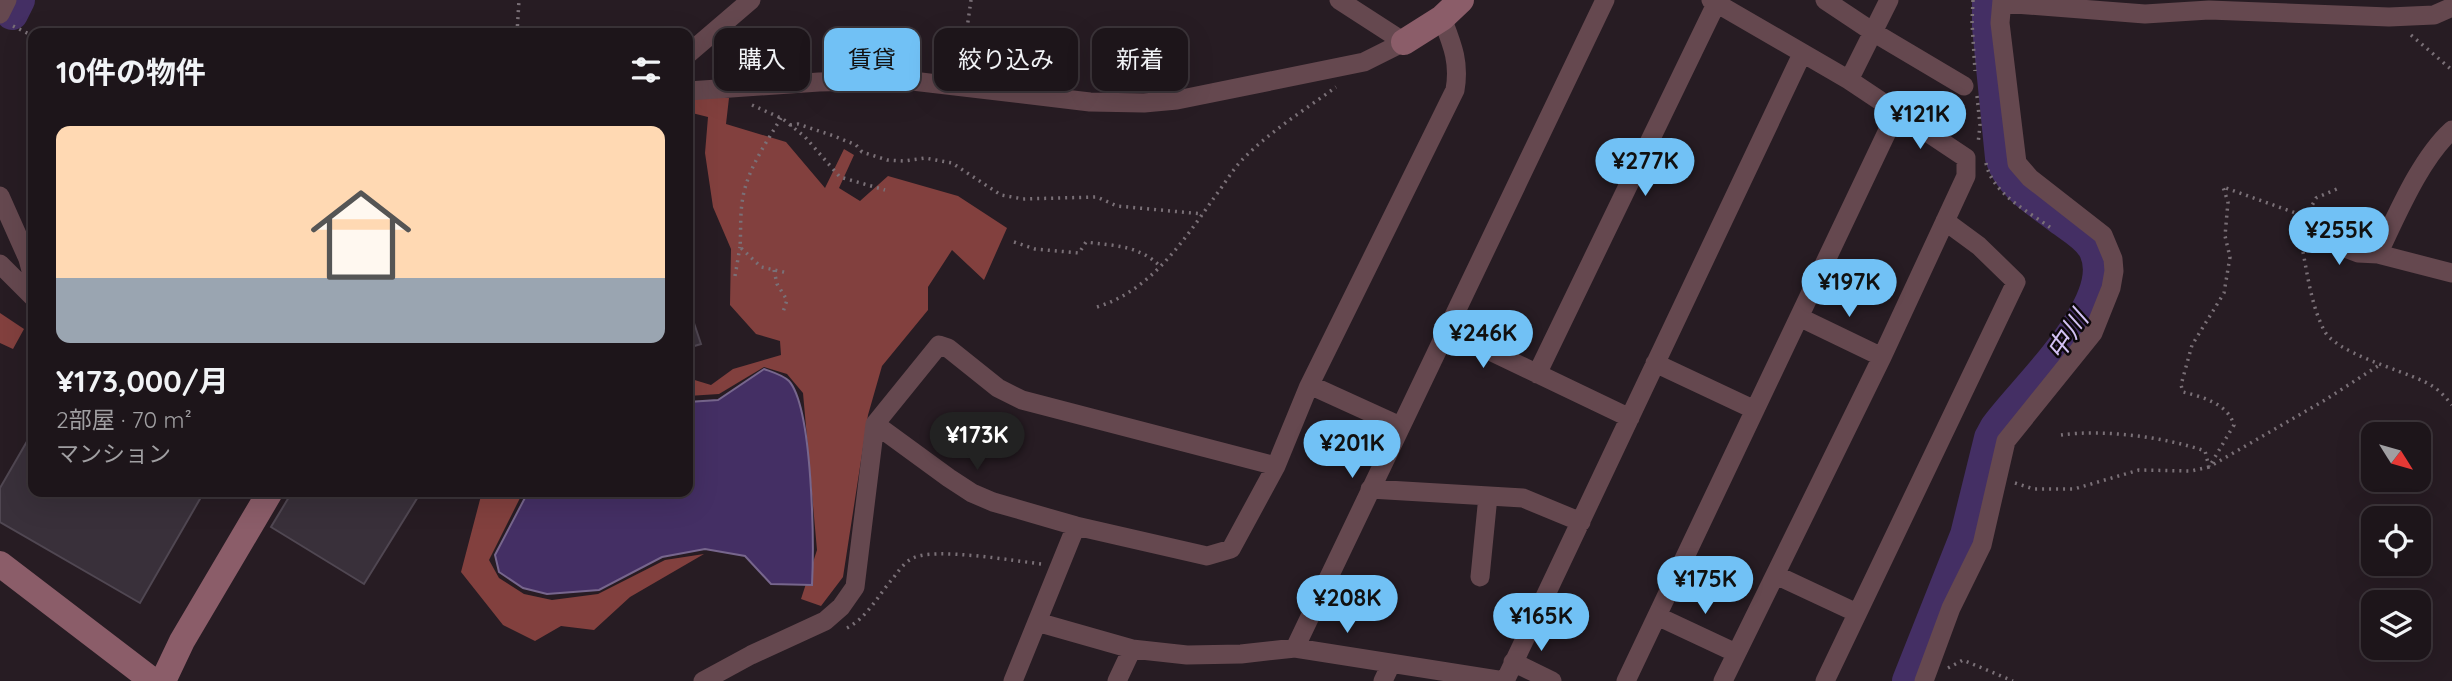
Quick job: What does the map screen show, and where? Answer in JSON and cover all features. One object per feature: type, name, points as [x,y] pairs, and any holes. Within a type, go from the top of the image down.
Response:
[{"type":"street","points":[[6,19],[7,0]]},
{"type":"street","points":[[693,50],[751,0]]},
{"type":"street","points":[[1339,0],[1404,42]]},
{"type":"street","points":[[1295,648],[1605,0]]},
{"type":"street","points":[[1825,0],[1964,86]]},
{"type":"street","points":[[1849,80],[1889,0]]},
{"type":"street","points":[[1924,681],[1951,608],[1982,545],[2006,441],[2093,333],[2111,288],[2114,271],[2113,259],[2103,236],[2029,178],[2017,163],[2000,23],[2002,1],[2145,14],[2209,10],[2389,17],[2434,15],[2452,7]]},
{"type":"street","points":[[1537,374],[1713,2],[1849,80],[1966,158],[1966,176],[1882,358],[1723,681]]},
{"type":"street","points":[[994,91],[1090,102],[1144,103],[1177,100],[1364,62],[1404,42],[1452,9]]},
{"type":"street","points":[[875,424],[972,493],[993,502],[1076,526],[1207,555],[1231,549],[1276,466],[1310,385],[1455,90],[1458,73],[1452,9]]},
{"type":"street","points":[[1037,622],[1132,649],[1187,656],[1295,648],[1387,672],[1504,681],[1802,54]]},
{"type":"street","points":[[810,83],[824,82]]},
{"type":"street","points":[[693,91],[714,89]]},
{"type":"street","points":[[1626,681],[1898,111]]},
{"type":"street","points":[[2378,254],[2404,199],[2441,141],[2452,130]]},
{"type":"street","points":[[0,196],[28,260]]},
{"type":"street","points":[[1825,681],[2016,282],[1979,246],[1945,221]]},
{"type":"street","points":[[2306,225],[2358,253],[2378,254],[2452,274]]},
{"type":"street","points":[[0,264],[28,292]]},
{"type":"street","points":[[1799,317],[1882,358]]},
{"type":"street","points":[[1446,330],[1630,418]]},
{"type":"street","points":[[703,681],[751,655],[825,621],[841,607],[855,587],[875,424],[939,345],[948,348],[998,388],[1022,400],[1276,466]]},
{"type":"street","points":[[1655,363],[1755,410]]},
{"type":"street","points":[[1310,385],[1400,426]]},
{"type":"street","points":[[1370,489],[1523,498],[1581,522]]},
{"type":"street","points":[[1480,578],[1488,496]]},
{"type":"street","points":[[163,681],[182,642],[267,497]]},
{"type":"street","points":[[1013,681],[1076,526]]},
{"type":"street","points":[[0,564],[153,681]]},
{"type":"street","points":[[1776,575],[1857,613]]},
{"type":"street","points":[[1657,616],[1736,653]]},
{"type":"street","points":[[1117,681],[1132,649]]},
{"type":"street","points":[[1513,662],[1552,681]]},
{"type":"path","points":[[517,28],[519,0]]},
{"type":"path","points":[[967,28],[971,0]]},
{"type":"path","points":[[732,18],[778,51],[823,70],[824,82]]},
{"type":"path","points":[[6,19],[28,33]]},
{"type":"path","points":[[2410,33],[2452,70]]},
{"type":"path","points":[[1097,307],[1118,301],[1143,284],[1161,267],[1244,158],[1270,134],[1338,85],[1344,74],[1343,66]]},
{"type":"path","points":[[742,91],[749,103],[781,118],[805,137],[839,177],[886,190]]},
{"type":"path","points":[[735,276],[746,184],[754,164],[781,118]]},
{"type":"path","points":[[790,125],[798,124],[834,136],[856,145],[862,152],[887,160],[925,158],[952,163],[1001,195],[1023,199],[1097,197],[1117,206],[1203,214]]},
{"type":"path","points":[[1985,157],[1989,178],[2002,192],[2051,228]]},
{"type":"path","points":[[2209,467],[2234,425],[2232,417],[2209,399],[2183,392],[2181,385],[2192,345],[2224,293],[2230,257],[2225,236],[2228,202],[2223,187],[2306,225]]},
{"type":"path","points":[[2339,188],[2316,198],[2306,225],[2303,249],[2311,293],[2324,331],[2331,340],[2346,349],[2425,382],[2438,390],[2452,405]]},
{"type":"path","points":[[1014,242],[1035,249],[1079,253],[1086,242],[1137,249],[1161,267]]},
{"type":"path","points":[[740,247],[761,267],[788,273]]},
{"type":"path","points":[[774,270],[777,284],[787,300],[783,312]]},
{"type":"path","points":[[1997,478],[2034,488],[2074,489],[2139,470],[2191,471],[2209,467],[2325,400],[2381,363]]},
{"type":"path","points":[[2061,435],[2082,432],[2176,441],[2205,452],[2209,467]]},
{"type":"path","points":[[825,621],[830,630],[845,629],[854,624],[907,562],[925,554],[1059,566]]},
{"type":"path","points":[[1946,669],[1963,660],[2012,681]]},
{"type":"shaded area","points":[[693,98],[729,98],[726,124],[786,142],[825,188],[844,149],[854,155],[839,188],[860,201],[888,176],[958,196],[1007,228],[984,280],[952,250],[928,287],[928,310],[882,366],[868,415],[843,577],[821,606],[801,599],[817,550],[803,393],[787,374],[764,367],[719,394],[693,396],[693,380],[711,385],[733,369],[781,355],[780,341],[756,334],[730,305],[731,249],[713,207],[705,153],[708,117],[693,113]]},
{"type":"shaded area","points":[[0,313],[24,329],[13,349],[0,343]]},
{"type":"shaded area","points":[[764,369],[789,381],[797,396],[803,419],[810,478],[812,585],[771,584],[745,556],[705,549],[662,557],[599,590],[547,594],[523,588],[499,572],[495,555],[525,497],[693,497],[693,402],[718,400]]},
{"type":"shaded area","points":[[481,497],[520,497],[489,560],[499,578],[524,594],[552,600],[598,594],[665,560],[704,554],[630,597],[594,630],[561,626],[535,641],[503,625],[461,572]]},
{"type":"building","points":[[693,320],[701,344],[693,346]]},
{"type":"building","points":[[28,440],[28,497],[201,497],[140,603],[0,522],[0,488]]},
{"type":"building","points":[[289,497],[418,497],[364,584],[271,527]]},
{"type":"waterway","points":[[12,14],[19,0]]},
{"type":"waterway","name":"中川","points":[[1908,681],[1966,535],[1990,438],[2082,319],[2094,295],[2099,272],[2095,251],[2089,241],[2026,193],[2005,168],[2001,158],[1988,27],[1988,0]]}]
